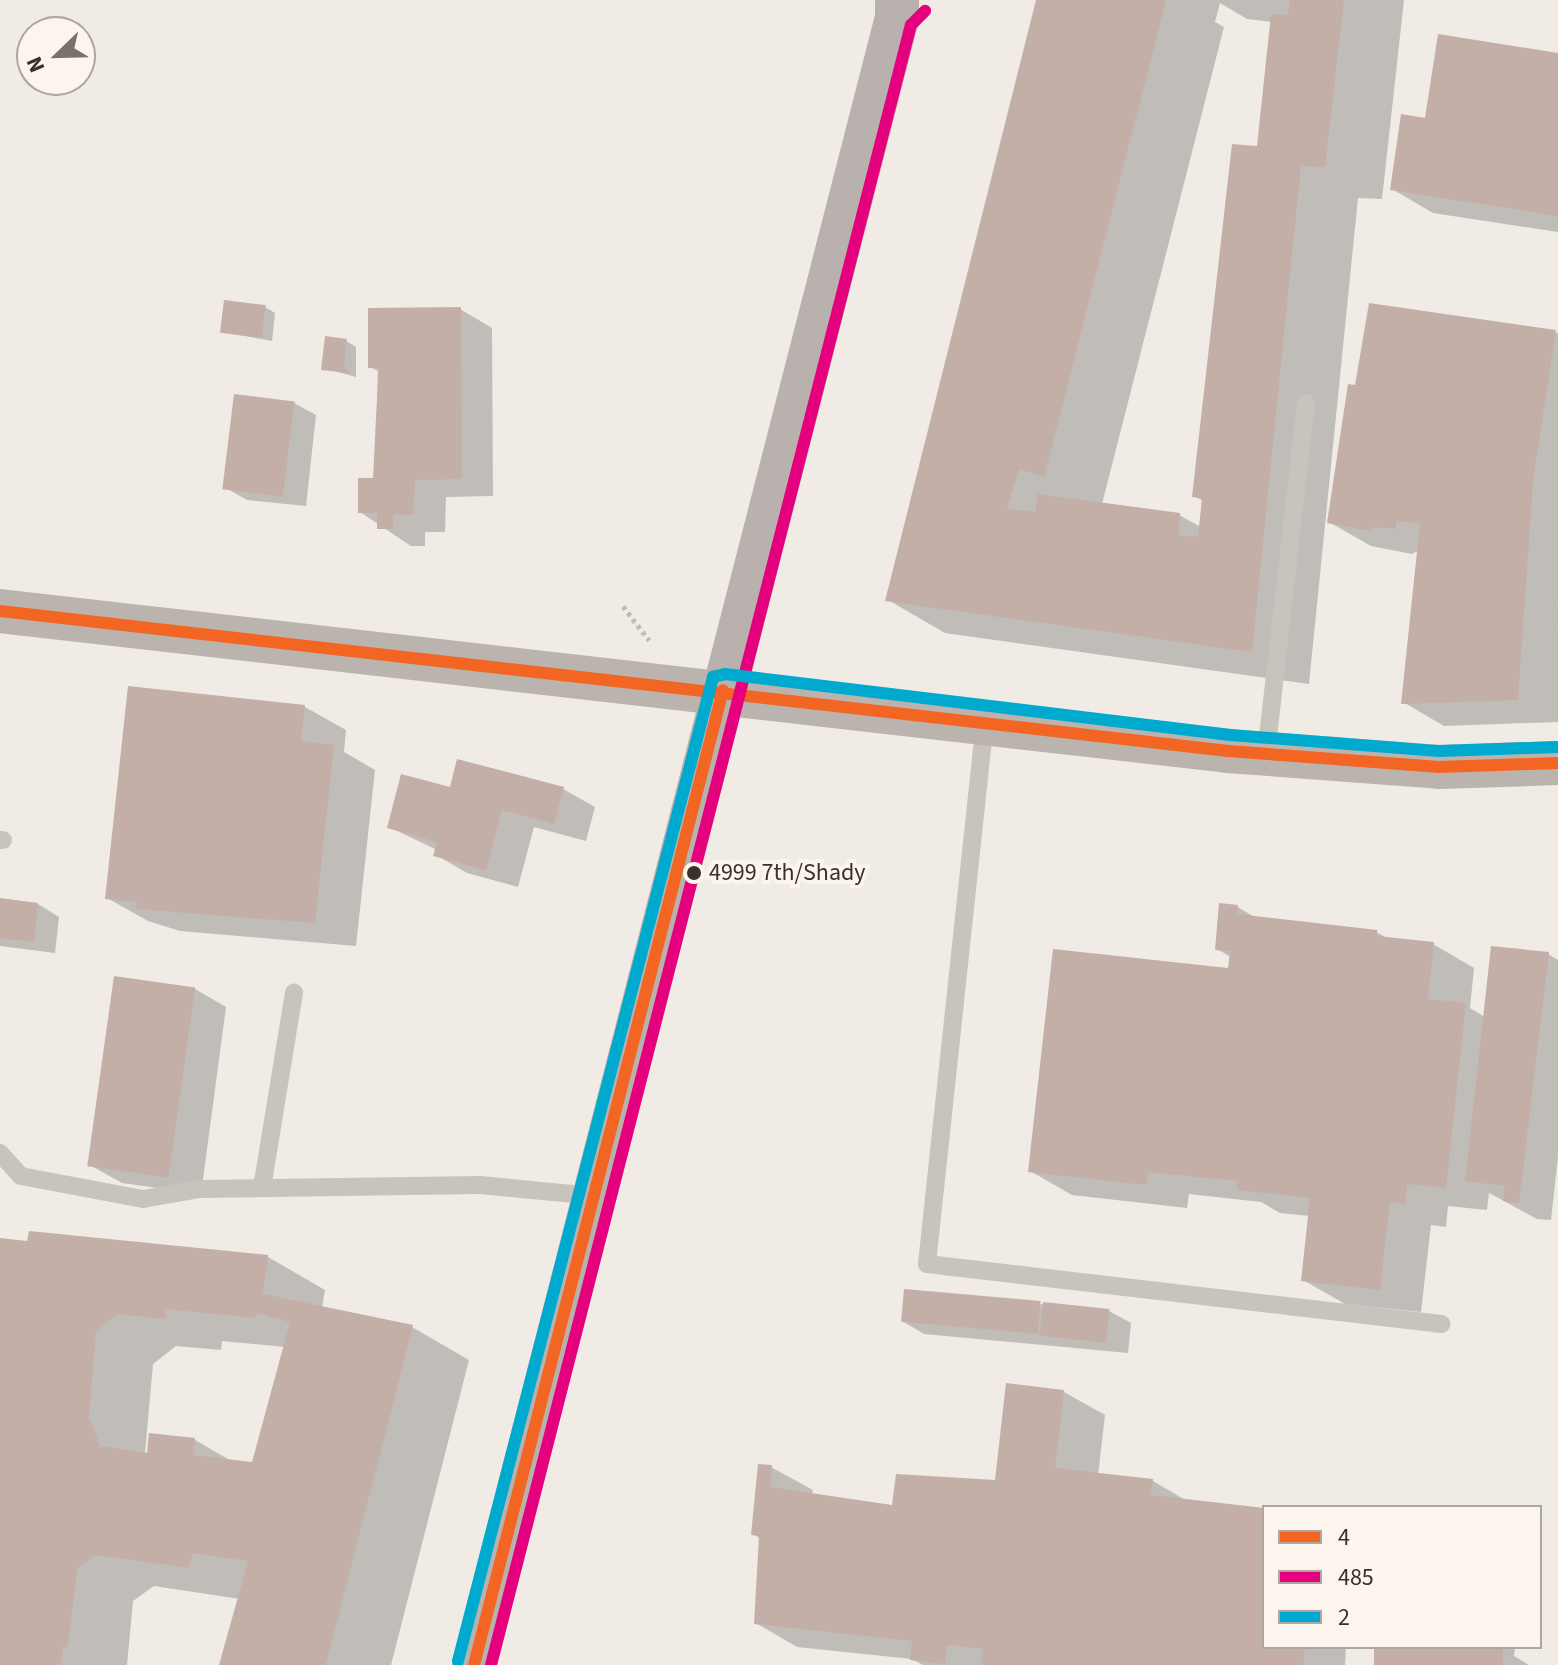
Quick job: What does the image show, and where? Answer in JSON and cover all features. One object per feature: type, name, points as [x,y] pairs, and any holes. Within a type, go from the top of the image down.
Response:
[{"type":"main road","points":[[474,1665],[723,690],[903,6]]},
{"type":"street","points":[[0,611],[723,690],[1266,754],[1439,767],[1558,763]]},
{"type":"lane","points":[[1266,754],[1306,403]]},
{"type":"lane","points":[[985,721],[927,1264],[1442,1324]]},
{"type":"lane","points":[[262,1188],[294,993]]},
{"type":"lane","points":[[0,1153],[21,1176],[143,1199],[200,1189],[480,1185],[595,1196]]},
{"type":"path","points":[[1549,718],[1548,652],[1558,600]]},
{"type":"path","points":[[623,606],[652,644]]},
{"type":"building","points":[[1036,0],[1166,0],[1044,477],[1019,469],[1007,509],[1035,512],[1038,494],[1180,513],[1179,535],[1198,537],[1202,498],[1192,497],[1232,144],[1257,146],[1271,14],[1288,15],[1290,0],[1344,0],[1325,167],[1301,166],[1252,652],[885,601]]},
{"type":"building","points":[[1438,34],[1558,53],[1558,216],[1390,190],[1401,114],[1425,118]]},
{"type":"building","points":[[224,300],[266,305],[262,338],[220,333]]},
{"type":"building","points":[[1369,303],[1556,330],[1533,481],[1518,700],[1401,704],[1420,523],[1396,521],[1396,529],[1372,527],[1372,531],[1327,523],[1348,384],[1355,385]]},
{"type":"building","points":[[461,307],[462,479],[415,480],[413,515],[393,515],[393,529],[377,529],[377,513],[358,513],[358,478],[373,478],[377,398],[378,368],[368,368],[368,308]]},
{"type":"building","points":[[325,336],[347,339],[344,367],[349,373],[321,370]]},
{"type":"building","points":[[234,394],[295,401],[283,497],[222,489]]},
{"type":"building","points":[[128,686],[305,705],[301,741],[334,745],[315,923],[136,909],[137,902],[105,899]]},
{"type":"building","points":[[457,759],[564,787],[554,824],[502,810],[486,870],[433,856],[437,842],[387,828],[401,774],[450,787]]},
{"type":"building","points":[[0,898],[38,903],[34,942],[0,938]]},
{"type":"building","points":[[1219,903],[1238,905],[1237,914],[1377,930],[1377,936],[1434,942],[1428,999],[1466,1003],[1446,1188],[1407,1184],[1405,1204],[1390,1202],[1380,1290],[1301,1281],[1310,1198],[1237,1190],[1237,1181],[1148,1172],[1146,1185],[1028,1172],[1053,949],[1228,968],[1230,951],[1215,950]]},
{"type":"building","points":[[1491,946],[1549,952],[1519,1203],[1503,1201],[1505,1186],[1465,1181]]},
{"type":"building","points":[[114,976],[195,987],[168,1178],[87,1166]]},
{"type":"building","points":[[29,1231],[268,1255],[263,1294],[413,1325],[326,1665],[219,1665],[248,1561],[193,1553],[189,1568],[96,1555],[77,1569],[68,1647],[63,1647],[61,1665],[0,1665],[0,1238],[27,1241]],"holes":[[[165,1309],[255,1318],[256,1313],[290,1322],[252,1462],[193,1455],[195,1438],[149,1433],[147,1453],[100,1446],[89,1417],[96,1331],[118,1314],[165,1319]]]},
{"type":"building","points":[[904,1289],[1040,1301],[1038,1334],[901,1322]]},
{"type":"building","points":[[1043,1302],[1110,1309],[1106,1343],[1039,1336]]},
{"type":"building","points":[[1006,1383],[1064,1390],[1055,1468],[1153,1479],[1151,1495],[1262,1508],[1262,1649],[1305,1649],[1303,1665],[981,1665],[983,1649],[947,1645],[945,1664],[910,1660],[912,1641],[754,1624],[759,1536],[751,1535],[758,1464],[772,1465],[770,1487],[892,1505],[896,1474],[995,1480]]},
{"type":"building","points":[[1374,1649],[1503,1649],[1503,1665],[1374,1665]]},
{"type":"transit line","name":"485","points":[[491,1665],[911,25],[925,11]]},
{"type":"transit line","name":"4","points":[[0,611],[1228,751],[1439,767],[1558,763]]},
{"type":"transit line","name":"2","points":[[458,1661],[713,677],[725,674],[1230,735],[1439,751],[1557,747]]},
{"type":"transit line","name":"4","points":[[474,1665],[723,690]]},
{"type":"place","name":"4999 7th/Shady","points":[[694,873]]}]
